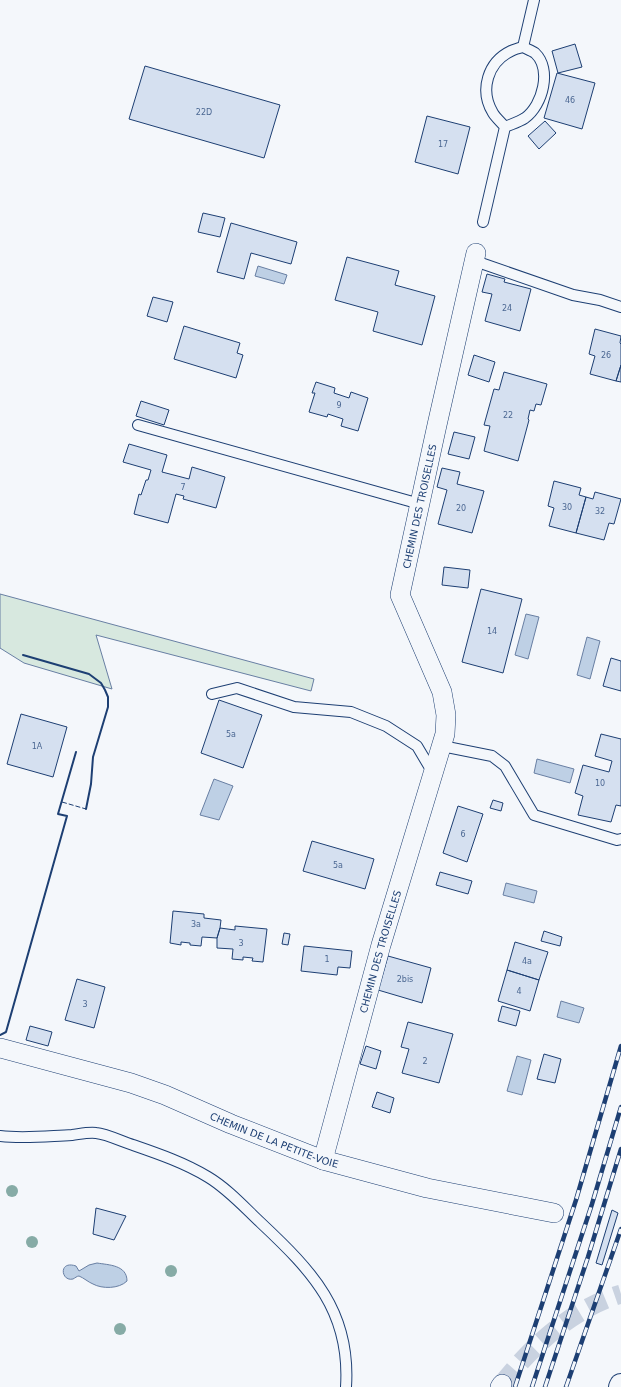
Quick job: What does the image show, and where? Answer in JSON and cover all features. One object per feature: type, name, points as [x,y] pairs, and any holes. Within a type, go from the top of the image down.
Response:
[{"type":"street","name":"CHEMIN DES TROISELLES","points":[[323,1160],[380,945],[446,734],[446,721],[442,692],[400,595],[475,257]]},
{"type":"street","name":"CHEMIN DE LA PETITE-VOIE","points":[[0,1048],[131,1083],[165,1095],[231,1124],[323,1160],[427,1188],[554,1212]]},
{"type":"lane","points":[[523,47],[534,0]]},
{"type":"lane","points":[[523,47],[534,53],[542,64],[544,75],[542,93],[537,105],[526,117],[505,127],[493,113],[487,99],[486,85],[490,72],[501,58],[512,50],[523,47]]},
{"type":"lane","points":[[483,222],[505,127]]},
{"type":"lane","name":"CHEMIN DES TROISELLES","points":[[475,257],[574,295],[600,300],[621,307]]},
{"type":"lane","points":[[138,425],[420,504]]},
{"type":"lane","points":[[212,694],[237,688],[294,707],[351,712],[386,726],[417,746],[433,773]]},
{"type":"lane","points":[[442,746],[492,756],[505,766],[534,815],[617,840],[621,839]]},
{"type":"lane","points":[[0,1136],[17,1138],[96,1133],[179,1162],[196,1170],[226,1189],[280,1241],[306,1270],[328,1300],[341,1331],[344,1344],[347,1376],[346,1387]]},
{"type":"shaded area","points":[[0,594],[314,679],[311,691],[96,635],[112,689],[24,663],[0,648]]},
{"type":"water","points":[[258,266],[287,275],[284,284],[255,276]]},
{"type":"water","points":[[526,614],[539,617],[528,659],[515,655]]},
{"type":"water","points":[[587,637],[600,641],[590,679],[577,675]]},
{"type":"water","points":[[537,759],[574,769],[570,783],[534,773]]},
{"type":"water","points":[[214,779],[233,786],[219,820],[200,815]]},
{"type":"water","points":[[506,883],[537,891],[534,903],[503,895]]},
{"type":"water","points":[[561,1001],[584,1008],[579,1023],[557,1017]]},
{"type":"water","points":[[517,1056],[531,1060],[522,1095],[507,1091]]},
{"type":"water","points":[[97,1263],[112,1265],[121,1269],[126,1276],[127,1281],[120,1286],[106,1287],[97,1286],[79,1276],[69,1279],[64,1275],[63,1271],[66,1266],[76,1266],[79,1271],[89,1265]]},
{"type":"building","points":[[575,44],[582,67],[558,73],[552,51]]},
{"type":"building","points":[[145,66],[280,105],[264,158],[129,119]]},
{"type":"building","points":[[557,73],[595,83],[582,129],[544,118]]},
{"type":"building","points":[[427,116],[470,127],[458,174],[415,162]]},
{"type":"building","points":[[545,121],[556,133],[539,149],[528,136]]},
{"type":"building","points":[[203,213],[225,218],[220,237],[198,232]]},
{"type":"building","points":[[231,223],[297,242],[291,264],[251,253],[244,279],[217,272]]},
{"type":"building","points":[[347,257],[399,271],[395,285],[435,296],[422,345],[373,331],[378,312],[335,300]]},
{"type":"building","points":[[487,274],[505,279],[504,282],[531,289],[520,331],[485,321],[492,294],[482,292]]},
{"type":"building","points":[[153,297],[173,302],[167,322],[147,316]]},
{"type":"building","points":[[184,326],[240,343],[237,353],[243,355],[236,378],[174,359]]},
{"type":"building","points":[[595,329],[621,336],[621,365],[616,381],[590,374],[595,356],[589,354]]},
{"type":"building","points":[[474,355],[495,362],[489,382],[468,375]]},
{"type":"building","points":[[621,365],[621,382],[616,381]]},
{"type":"building","points":[[504,372],[547,384],[541,405],[536,404],[534,411],[530,410],[529,420],[518,461],[484,451],[490,426],[484,425],[494,389],[499,390]]},
{"type":"building","points":[[316,382],[335,388],[334,393],[349,398],[351,392],[368,398],[358,431],[341,426],[343,419],[328,414],[327,417],[309,412],[315,393],[312,393]]},
{"type":"building","points":[[141,401],[169,410],[164,425],[136,416]]},
{"type":"building","points":[[454,432],[475,437],[469,459],[448,454]]},
{"type":"building","points":[[129,444],[167,455],[162,472],[189,479],[192,467],[225,477],[216,508],[183,499],[184,496],[176,494],[168,523],[134,514],[139,494],[141,495],[151,470],[123,462]]},
{"type":"building","points":[[442,468],[460,472],[457,484],[484,491],[472,533],[438,524],[447,490],[437,487]]},
{"type":"building","points":[[554,481],[581,488],[579,495],[586,497],[576,533],[549,526],[554,508],[548,506]]},
{"type":"building","points":[[595,492],[621,499],[614,524],[609,523],[604,540],[576,533],[586,497],[593,499]]},
{"type":"building","points":[[444,567],[470,570],[468,588],[442,585]]},
{"type":"building","points":[[481,589],[522,599],[503,673],[462,662]]},
{"type":"building","points":[[611,658],[621,661],[621,691],[603,686]]},
{"type":"building","points":[[219,700],[262,715],[243,768],[201,753]]},
{"type":"building","points":[[21,714],[67,727],[53,777],[7,764]]},
{"type":"building","points":[[601,734],[621,739],[621,806],[616,805],[611,822],[578,815],[583,796],[575,793],[583,765],[609,772],[612,761],[595,756]]},
{"type":"building","points":[[493,800],[503,803],[501,811],[490,808]]},
{"type":"building","points":[[458,806],[483,814],[467,862],[443,853]]},
{"type":"building","points":[[312,841],[374,859],[365,889],[303,871]]},
{"type":"building","points":[[440,872],[472,881],[468,894],[436,885]]},
{"type":"building","points":[[173,911],[204,914],[204,918],[221,920],[217,938],[202,937],[201,946],[181,942],[181,945],[170,943]]},
{"type":"building","points":[[235,926],[267,929],[263,962],[252,961],[253,958],[243,957],[243,960],[232,959],[233,949],[217,948],[217,938],[220,928],[235,930]]},
{"type":"building","points":[[544,931],[562,937],[560,946],[541,941]]},
{"type":"building","points":[[284,933],[290,934],[288,945],[282,944]]},
{"type":"building","points":[[515,942],[548,952],[539,980],[507,970]]},
{"type":"building","points":[[304,946],[352,951],[350,968],[338,967],[337,975],[301,971]]},
{"type":"building","points":[[388,956],[431,968],[422,1003],[378,990]]},
{"type":"building","points":[[507,970],[539,980],[530,1011],[498,1001]]},
{"type":"building","points":[[77,979],[105,987],[94,1028],[65,1020]]},
{"type":"building","points":[[502,1006],[520,1011],[516,1026],[498,1021]]},
{"type":"building","points":[[408,1022],[453,1034],[439,1083],[402,1073],[409,1049],[401,1047]]},
{"type":"building","points":[[30,1026],[52,1032],[48,1046],[26,1040]]},
{"type":"building","points":[[366,1046],[381,1051],[376,1069],[360,1064]]},
{"type":"building","points":[[544,1054],[561,1059],[555,1083],[537,1079]]},
{"type":"building","points":[[377,1092],[394,1098],[390,1113],[372,1107]]},
{"type":"building","points":[[96,1208],[126,1216],[114,1240],[93,1234]]},
{"type":"building","points":[[612,1210],[618,1213],[602,1265],[596,1263]]},
{"type":"tunnel","points":[[502,1384],[540,1342],[555,1330],[586,1309],[621,1294]]},
{"type":"railway","points":[[515,1387],[576,1200],[621,1046]]},
{"type":"railway","points":[[532,1387],[592,1204],[621,1107]]},
{"type":"railway","points":[[545,1387],[588,1257],[621,1149]]},
{"type":"railway","points":[[566,1387],[621,1229]]},
{"type":"fence","points":[[62,802],[86,809]]},
{"type":"wall","points":[[23,655],[89,674],[101,683],[108,697],[108,707],[93,757],[91,784],[86,809]]},
{"type":"wall","points":[[0,1035],[6,1032],[67,816],[58,814],[76,752]]}]
